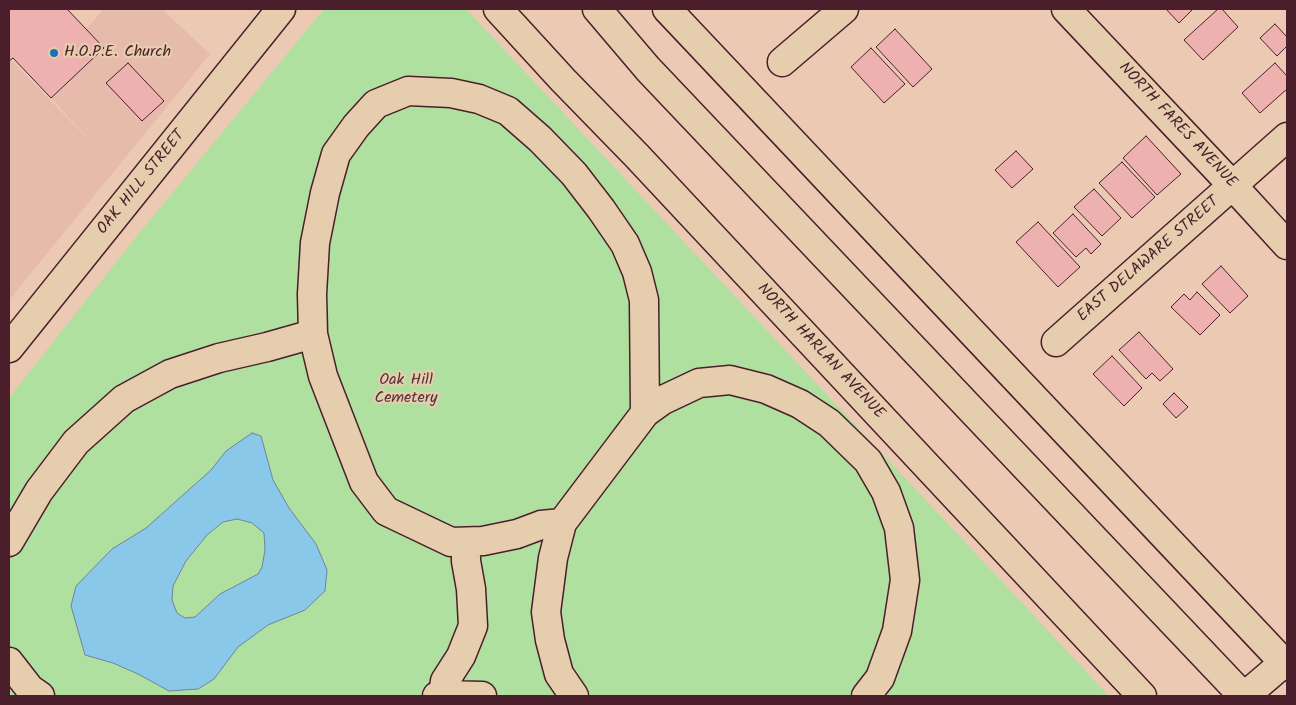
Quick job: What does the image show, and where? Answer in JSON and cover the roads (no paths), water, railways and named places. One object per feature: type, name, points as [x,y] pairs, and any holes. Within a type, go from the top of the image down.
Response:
[{"type":"main road","name":"NORTH HARLAN AVENUE","points":[[498,9],[1142,696]]},
{"type":"main road","points":[[597,9],[654,76],[1244,696],[1286,663],[667,9]]},
{"type":"main road","points":[[782,62],[844,9]]},
{"type":"main road","name":"NORTH FARES AVENUE","points":[[1066,9],[1234,186],[1287,245]]},
{"type":"main road","name":"OAK HILL STREET","points":[[9,348],[276,11]]},
{"type":"main road","points":[[562,522],[541,525],[516,534],[483,541],[451,542],[386,511],[364,482],[323,376],[313,334],[312,294],[315,243],[325,193],[336,154],[356,126],[376,104],[408,91],[451,93],[480,99],[508,111],[540,139],[574,174],[625,244],[637,272],[644,300],[645,413]]},
{"type":"main road","name":"EAST DELAWARE STREET","points":[[1056,342],[1287,137]]},
{"type":"main road","points":[[9,542],[39,491],[76,442],[124,399],[178,371],[218,358],[313,334]]},
{"type":"main road","points":[[574,696],[559,674],[550,640],[546,612],[554,558],[562,522],[645,413],[663,400],[699,383],[730,380],[766,389],[800,404],[830,422],[868,462],[886,492],[899,528],[905,580],[897,630],[880,678],[866,696]]},
{"type":"main road","points":[[466,542],[466,561],[471,589],[473,626],[461,656],[445,681],[440,696],[482,696]]},
{"type":"main road","points":[[9,662],[30,689],[40,696]]},
{"type":"water","points":[[252,433],[261,436],[273,480],[289,508],[316,544],[327,570],[325,591],[305,610],[268,625],[238,647],[214,679],[198,689],[169,691],[113,663],[85,655],[71,606],[76,586],[112,549],[146,528],[211,470],[226,451]],"holes":[[[237,519],[252,523],[264,533],[265,550],[262,567],[258,574],[220,594],[195,617],[185,618],[177,613],[172,600],[173,586],[186,561],[207,535],[223,522]]]},
{"type":"place","name":"H.O.P.E. Church","points":[[54,53]]},
{"type":"park label","name":"Oak Hill Cemetery","points":[[406,390]]}]
